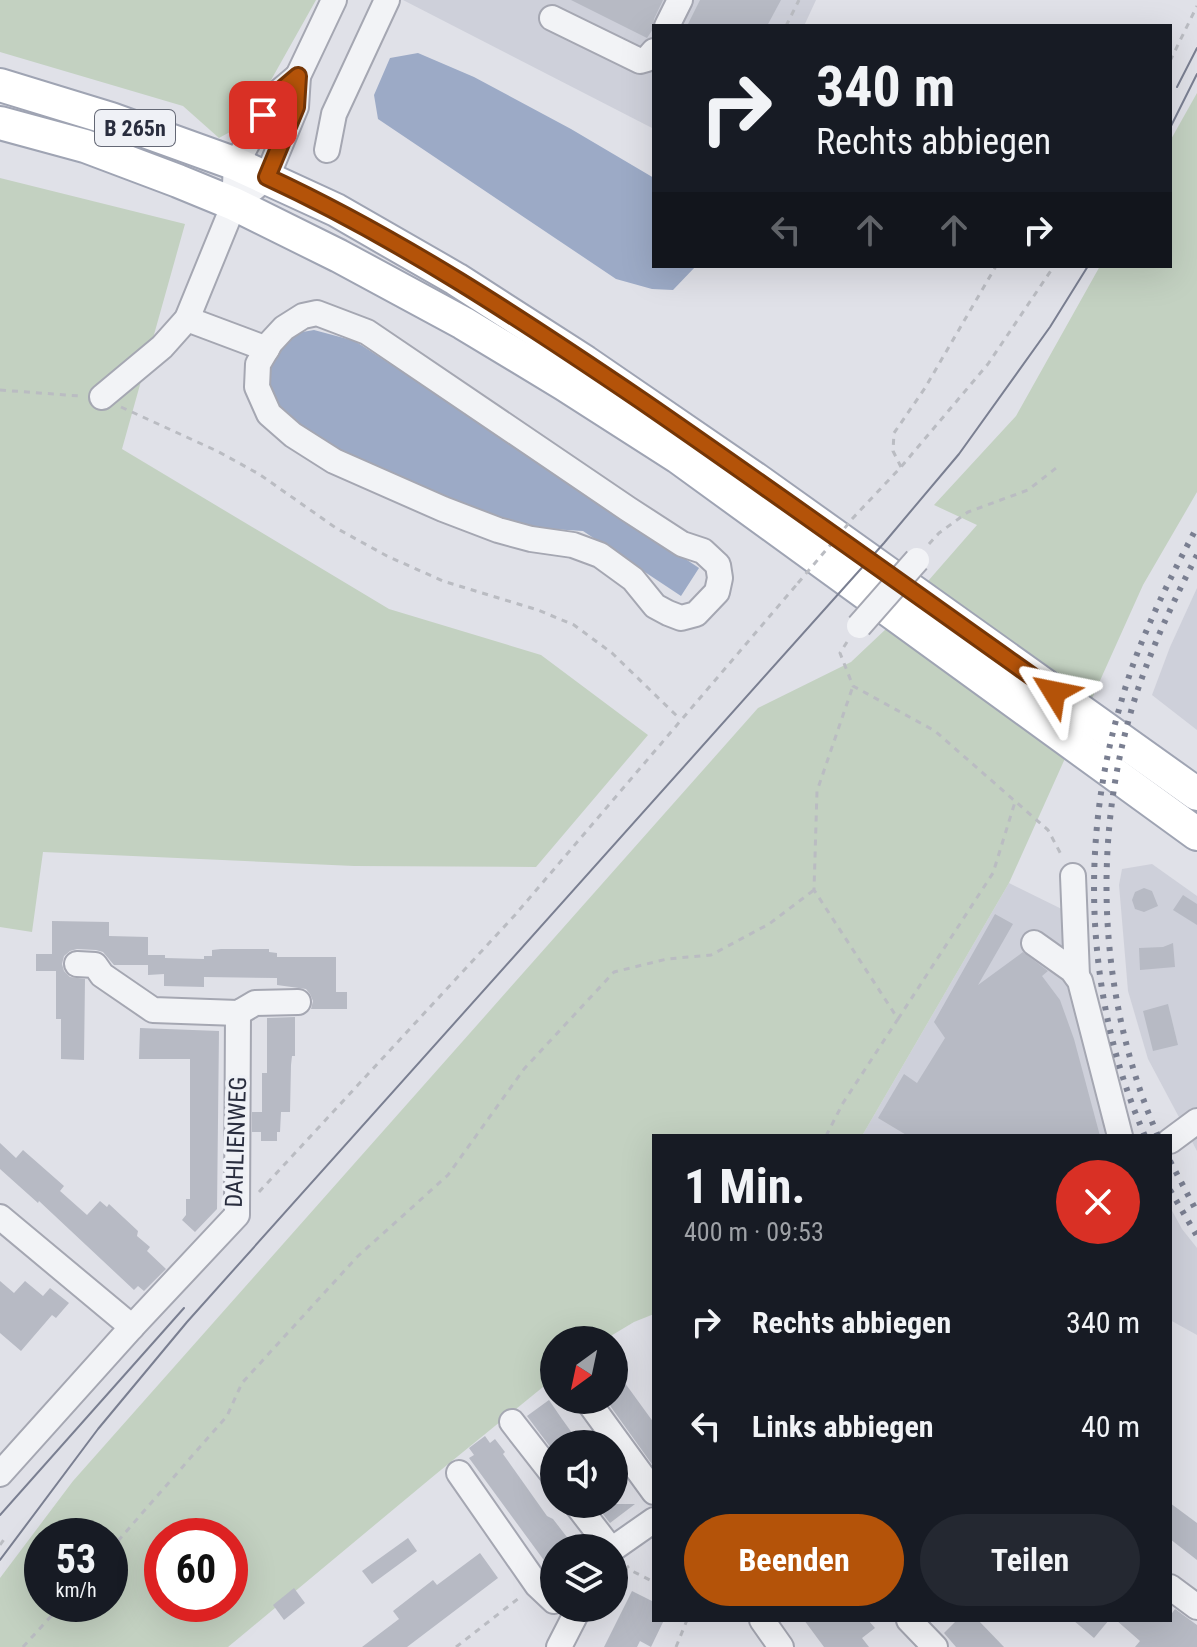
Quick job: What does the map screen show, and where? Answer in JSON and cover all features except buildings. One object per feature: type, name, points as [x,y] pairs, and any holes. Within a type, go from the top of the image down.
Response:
[{"type":"main road","name":"B 265n","points":[[0,85],[111,119],[267,177],[336,210],[456,279],[585,362],[757,480],[1197,794]]},
{"type":"main road","name":"B 265n","points":[[0,123],[85,146],[234,204],[463,323],[678,457],[1197,834]]},
{"type":"street","points":[[234,204],[267,177],[296,107],[298,76],[334,0]]},
{"type":"street","points":[[327,150],[334,114],[387,0]]},
{"type":"street","points":[[668,24],[680,0]]},
{"type":"street","points":[[552,18],[640,61],[652,53]]},
{"type":"street","points":[[102,397],[162,347],[187,319],[234,204],[236,164],[272,98],[298,76]]},
{"type":"street","points":[[317,313],[367,332],[628,509],[682,544],[703,551],[718,565],[720,578],[717,592],[696,614],[681,618],[655,606],[633,579],[600,555],[573,545],[498,530],[334,461],[293,435],[269,414],[257,387],[258,364],[267,349],[284,328],[303,316],[317,313]]},
{"type":"street","points":[[187,319],[267,349]]},
{"type":"street","points":[[859,626],[917,560]]},
{"type":"street","points":[[1073,876],[1077,976],[1119,1134]]},
{"type":"street","points":[[1034,943],[1077,976]]},
{"type":"street","points":[[77,964],[95,965],[102,975],[153,1010],[238,1013],[255,1003],[298,1002]]},
{"type":"street","name":"DAHLIENWEG","points":[[0,1474],[237,1215],[238,1013]]},
{"type":"street","points":[[1172,1140],[1197,1121]]},
{"type":"street","points":[[0,1217],[132,1327]]},
{"type":"street","points":[[597,1414],[652,1489]]},
{"type":"street","points":[[512,1422],[540,1458]]},
{"type":"street","points":[[459,1473],[540,1586]]},
{"type":"street","points":[[589,1518],[604,1534]]},
{"type":"street","points":[[628,1544],[652,1522]]},
{"type":"street","points":[[1172,1588],[1197,1607]]},
{"type":"street","points":[[559,1647],[568,1622]]},
{"type":"street","points":[[763,1622],[781,1647]]},
{"type":"street","points":[[911,1622],[935,1647]]},
{"type":"path","points":[[787,24],[799,0]]},
{"type":"path","points":[[1172,57],[1197,6]]},
{"type":"path","points":[[1172,48],[1176,49]]},
{"type":"path","points":[[901,467],[893,451],[894,433],[925,388],[995,268]]},
{"type":"path","points":[[237,1215],[515,915],[680,719],[901,467],[988,364],[1053,268]]},
{"type":"path","points":[[0,390],[102,397],[217,451],[259,474],[336,528],[387,556],[443,581],[538,610],[574,625],[612,653],[680,719]]},
{"type":"path","points":[[917,560],[939,533],[968,512],[1028,490],[1060,465]]},
{"type":"path","points":[[859,626],[840,653],[853,686],[935,731],[1048,830],[1073,876]]},
{"type":"path","points":[[853,686],[817,791],[814,890],[898,1019]]},
{"type":"path","points":[[827,1134],[843,1103],[993,873],[1015,802]]},
{"type":"path","points":[[128,1529],[227,1416],[242,1383],[357,1257],[448,1175],[524,1069],[614,972],[667,959],[711,955],[769,924],[814,890]]},
{"type":"path","points":[[0,1545],[5,1538]]},
{"type":"path","points":[[628,1569],[652,1581]]},
{"type":"path","points":[[456,1647],[540,1596]]},
{"type":"path","points":[[23,1647],[46,1622]]},
{"type":"path","points":[[676,1647],[686,1622]]},
{"type":"shaded area","points":[[403,0],[816,0],[805,24],[652,24],[652,128]]},
{"type":"shaded area","points":[[1197,588],[1197,730],[1152,695]]},
{"type":"shaded area","points":[[1152,864],[1197,896],[1197,1151],[1148,1059],[1128,991],[1119,885],[1122,869]]},
{"type":"shaded area","points":[[1009,883],[1080,918],[1098,1034],[1130,1134],[863,1134]]},
{"type":"shaded area","points":[[1172,1211],[1197,1248],[1197,1335],[1172,1321]]},
{"type":"green space","points":[[0,0],[316,0],[257,105],[241,126],[219,138],[183,106],[0,52]]},
{"type":"green space","points":[[1197,93],[1197,492],[1143,585],[1009,883],[863,1134],[652,1134],[652,1315],[627,1326],[540,1326],[540,1389],[228,1647],[0,1647],[0,1578],[24,1546],[24,1622],[128,1622],[128,1518],[45,1518],[73,1481],[758,708],[851,662],[887,628],[977,525],[934,505],[1016,416],[1099,268],[1172,268],[1172,137]]},
{"type":"green space","points":[[0,178],[185,224],[122,449],[389,609],[541,655],[648,735],[536,867],[354,866],[43,852],[32,932],[0,927]]},
{"type":"water","points":[[418,53],[474,77],[652,177],[652,268],[694,268],[673,290],[652,289],[616,279],[378,119],[374,95],[390,58]]},
{"type":"water","points":[[314,330],[355,341],[699,568],[681,596],[583,531],[502,526],[359,464],[274,411],[265,387],[269,360],[291,334]]},
{"type":"tram line","points":[[1177,87],[1197,48]]},
{"type":"tram line","points":[[1172,124],[1197,74]]},
{"type":"tram line","points":[[0,1560],[98,1429],[187,1322],[884,543],[959,454],[1050,327],[1087,268]]},
{"type":"tram line","points":[[0,1515],[184,1308]]},
{"type":"railway","points":[[1144,1134],[1125,1085],[1110,1032],[1100,978],[1094,868],[1098,813],[1107,759],[1135,659],[1197,527]]},
{"type":"railway","points":[[1157,1134],[1122,1028],[1112,971],[1107,914],[1107,857],[1112,800],[1138,689],[1165,620],[1197,555]]},
{"type":"railway","points":[[1172,1165],[1197,1212]]},
{"type":"railway","points":[[1172,1193],[1197,1236]]},
{"type":"route","points":[[263,115],[272,98],[298,76],[296,107],[267,177],[336,210],[456,279],[585,362],[757,480],[1054,692]]}]
